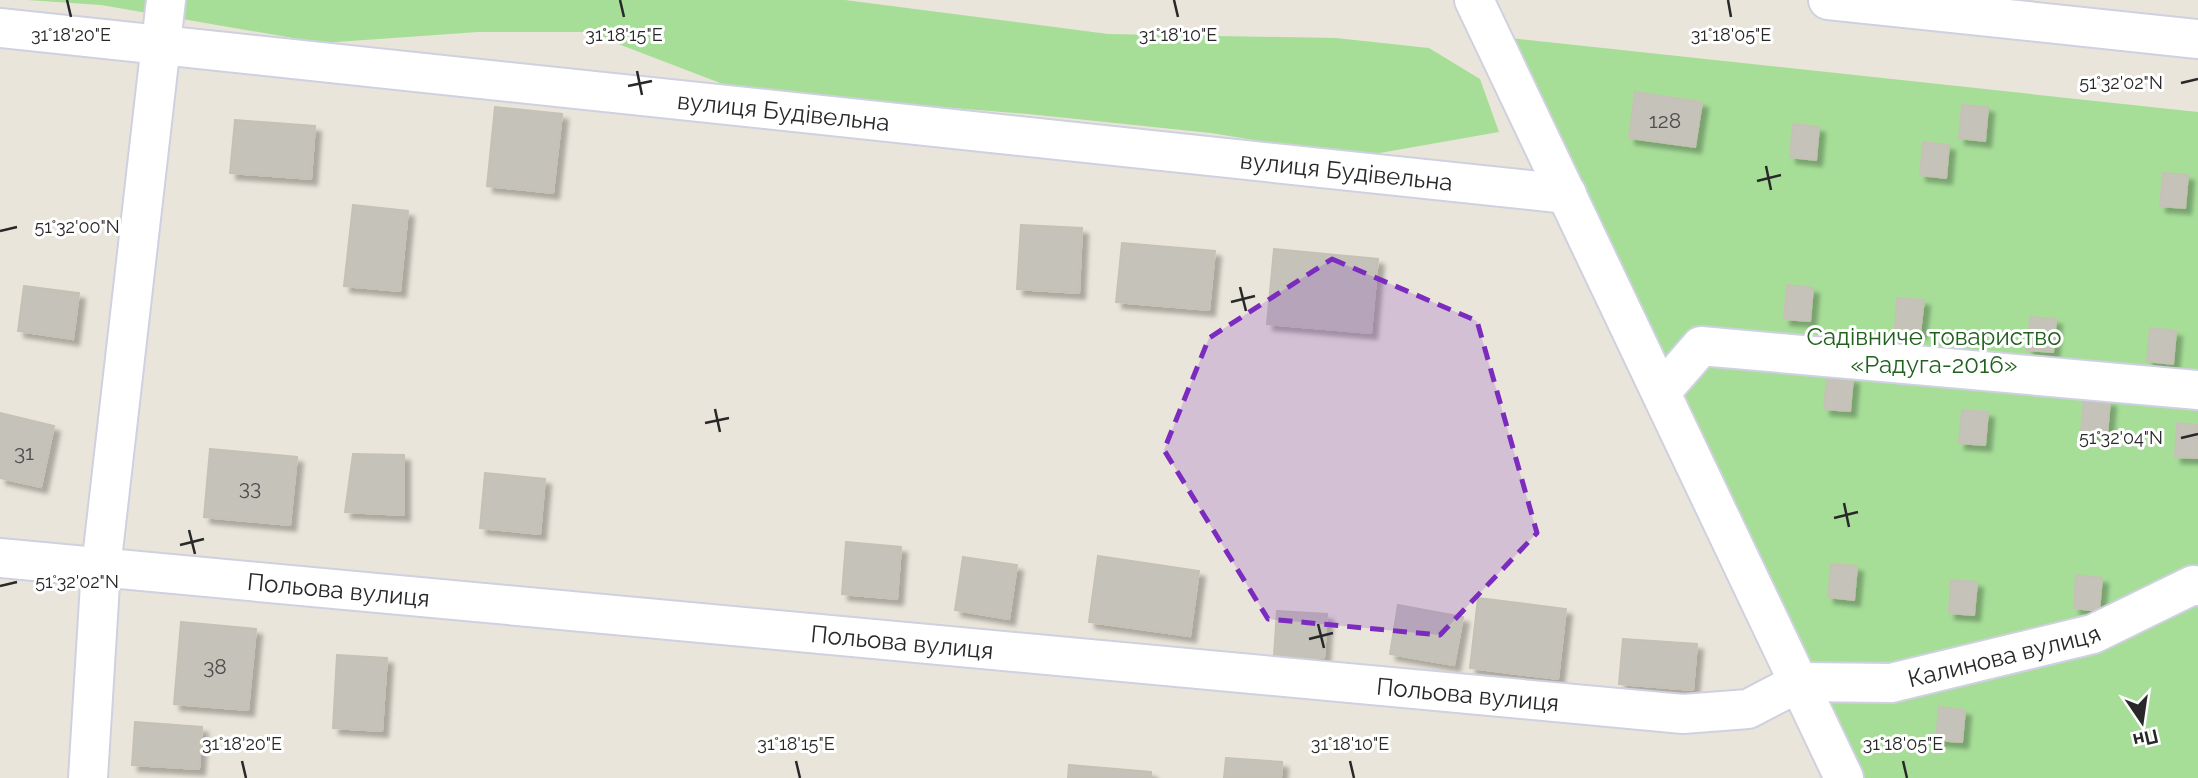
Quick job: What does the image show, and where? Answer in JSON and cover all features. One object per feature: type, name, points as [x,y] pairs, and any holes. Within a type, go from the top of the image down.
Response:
[{"type":"street","points":[[88,778],[101,568],[166,0]]},
{"type":"street","points":[[1474,0],[1844,778]]},
{"type":"street","points":[[1828,0],[2198,39]]},
{"type":"street","name":"вулиця Будівельна","points":[[0,28],[1567,194]]},
{"type":"street","points":[[1661,392],[1701,346],[2198,390]]},
{"type":"street","name":"Польова вулиця","points":[[0,558],[1683,714],[1748,709],[1800,682]]},
{"type":"street","name":"Калинова вулиця","points":[[1800,682],[1891,682],[2093,634],[2193,585],[2198,586]]},
{"type":"highlighted area","points":[[1332,259],[1477,321],[1537,533],[1440,635],[1268,619],[1164,450],[1209,338]]},
{"type":"green space","points":[[27,0],[845,0],[1108,34],[1336,38],[1429,48],[1480,79],[1499,132],[1357,157],[1211,133],[1028,114],[741,91],[587,32],[478,32],[322,43],[101,5]]},
{"type":"green space","name":"Садівниче товариство «Радуга-2016»","points":[[1492,36],[2198,112],[2198,778],[1844,778]]},
{"type":"building","points":[[1635,92],[1702,102],[1695,147],[1629,138]]},
{"type":"building","points":[[1962,105],[1988,107],[1985,141],[1959,138]]},
{"type":"building","points":[[495,107],[562,114],[553,193],[487,186]]},
{"type":"building","points":[[235,120],[315,126],[311,179],[230,173]]},
{"type":"building","points":[[1793,124],[1819,127],[1816,160],[1790,157]]},
{"type":"building","points":[[1923,142],[1949,145],[1946,178],[1920,175]]},
{"type":"building","points":[[2163,173],[2188,175],[2185,208],[2160,206]]},
{"type":"building","points":[[353,205],[408,211],[400,291],[344,286]]},
{"type":"building","points":[[1021,225],[1082,228],[1079,293],[1017,289]]},
{"type":"building","points":[[1122,243],[1215,251],[1209,310],[1116,302]]},
{"type":"building","points":[[1274,249],[1378,259],[1371,333],[1267,324]]},
{"type":"building","points":[[1787,285],[1813,288],[1810,321],[1784,319]]},
{"type":"building","points":[[24,286],[79,293],[73,339],[18,331]]},
{"type":"building","points":[[1897,298],[1924,300],[1920,333],[1895,330]]},
{"type":"building","points":[[2030,317],[2056,319],[2053,352],[2027,350]]},
{"type":"building","points":[[2150,328],[2176,331],[2173,364],[2147,361]]},
{"type":"building","points":[[1827,376],[1853,378],[1850,411],[1824,409]]},
{"type":"building","points":[[2084,399],[2110,401],[2107,435],[2081,432]]},
{"type":"building","points":[[1962,410],[1988,412],[1985,445],[1959,443]]},
{"type":"building","points":[[0,413],[54,426],[41,487],[0,478]]},
{"type":"building","points":[[2177,423],[2198,425],[2198,458],[2175,457]]},
{"type":"building","points":[[210,449],[297,457],[290,525],[204,517]]},
{"type":"building","points":[[353,454],[404,455],[404,515],[345,512]]},
{"type":"building","points":[[485,473],[545,479],[540,534],[480,528]]},
{"type":"building","points":[[846,542],[901,547],[897,599],[842,594]]},
{"type":"building","points":[[1098,556],[1199,571],[1190,636],[1089,622]]},
{"type":"building","points":[[963,557],[1017,565],[1009,619],[955,610]]},
{"type":"building","points":[[1831,564],[1857,566],[1854,600],[1828,597]]},
{"type":"building","points":[[2076,575],[2102,578],[2099,611],[2074,608]]},
{"type":"building","points":[[1951,580],[1977,582],[1974,615],[1949,613]]},
{"type":"building","points":[[1478,598],[1566,609],[1558,679],[1470,668]]},
{"type":"building","points":[[1398,605],[1463,617],[1454,665],[1390,654]]},
{"type":"building","points":[[1277,611],[1327,614],[1324,658],[1274,655]]},
{"type":"building","points":[[181,622],[256,629],[248,710],[174,704]]},
{"type":"building","points":[[1623,639],[1697,644],[1693,690],[1619,684]]},
{"type":"building","points":[[337,655],[387,658],[382,731],[333,728]]},
{"type":"building","points":[[1939,707],[1965,710],[1962,742],[1936,740]]},
{"type":"building","points":[[135,722],[202,727],[199,769],[132,765]]},
{"type":"building","points":[[1226,758],[1282,762],[1281,778],[1224,778]]},
{"type":"building","points":[[1069,765],[1151,772],[1151,778],[1068,778]]}]
